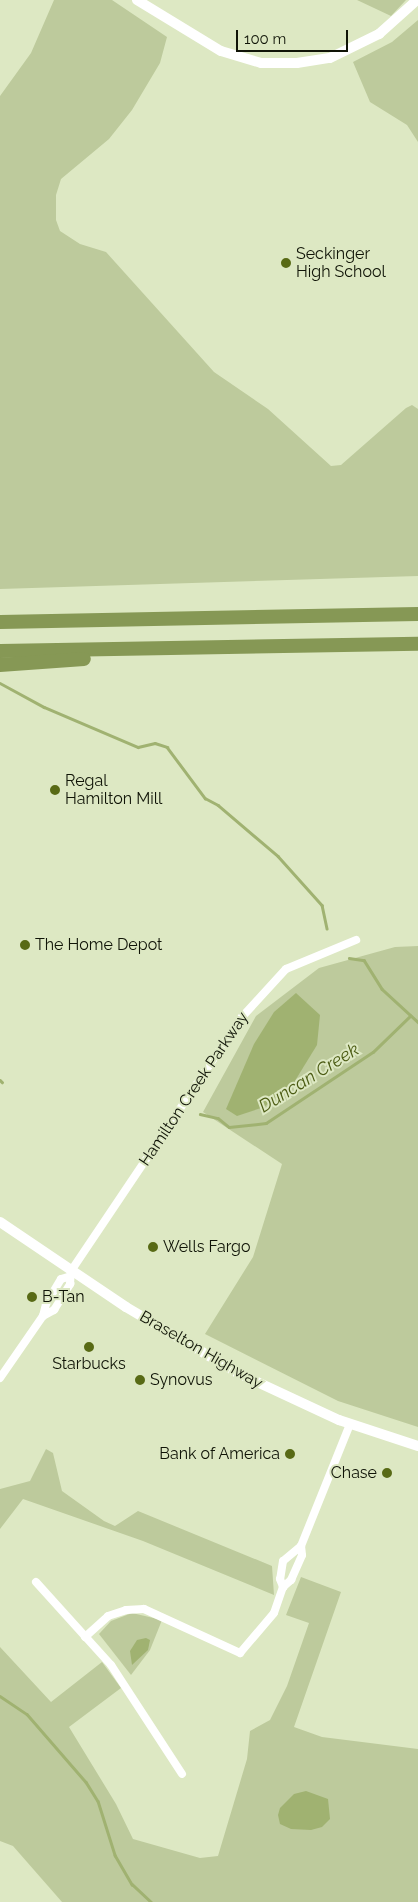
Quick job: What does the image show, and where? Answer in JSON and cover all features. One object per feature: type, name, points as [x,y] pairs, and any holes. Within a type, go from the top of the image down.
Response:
[{"type":"highway","points":[[0,622],[418,614]]},
{"type":"highway","points":[[0,651],[418,644]]},
{"type":"highway","points":[[0,665],[200,647]]},
{"type":"main road","points":[[137,0],[221,51],[261,63],[297,63],[330,58],[379,34],[417,0]]},
{"type":"main road","name":"Braselton Highway","points":[[0,1222],[70,1274],[239,1374],[283,1396],[350,1424],[418,1446]]},
{"type":"street","name":"Hamilton Creek Parkway","points":[[0,1378],[43,1316],[46,1304],[61,1279],[70,1274],[242,1017],[286,969],[356,940]]},
{"type":"street","points":[[283,1587],[280,1579],[283,1561],[300,1546],[350,1424]]},
{"type":"street","points":[[85,1637],[108,1616],[126,1610],[144,1609],[240,1653],[274,1613],[283,1587],[291,1580],[302,1555],[300,1546]]},
{"type":"street","points":[[36,1582],[112,1665],[182,1774]]},
{"type":"shaded area","points":[[54,0],[112,0],[167,37],[160,63],[132,110],[109,139],[61,179],[56,195],[56,220],[60,231],[80,244],[106,252],[214,372],[268,409],[331,466],[341,465],[406,408],[412,405],[418,409],[418,576],[0,589],[0,96],[31,53]]},
{"type":"shaded area","points":[[357,0],[406,0],[391,16]]},
{"type":"shaded area","points":[[418,20],[418,142],[407,125],[370,102],[353,62],[392,42]]},
{"type":"shaded area","points":[[418,946],[418,1427],[338,1401],[205,1334],[253,1257],[282,1164],[203,1112],[256,1016],[319,968],[395,947]]},
{"type":"shaded area","points":[[296,993],[320,1015],[317,1045],[293,1084],[264,1107],[237,1116],[226,1109],[254,1044],[274,1012]]},
{"type":"shaded area","points":[[46,1449],[53,1453],[62,1491],[104,1521],[115,1526],[138,1511],[272,1566],[274,1595],[143,1541],[23,1499],[0,1529],[0,1489],[30,1481]]},
{"type":"shaded area","points":[[301,1577],[341,1592],[294,1727],[322,1737],[418,1749],[418,1902],[62,1902],[13,1846],[0,1841],[0,1647],[51,1702],[102,1662],[121,1688],[69,1727],[116,1804],[133,1839],[200,1858],[218,1856],[247,1759],[250,1731],[270,1720],[287,1686],[309,1623],[286,1615]]},
{"type":"shaded area","points":[[132,1613],[162,1620],[150,1650],[131,1675],[99,1634],[111,1621]]},
{"type":"shaded area","points":[[146,1638],[150,1640],[148,1650],[132,1665],[130,1651],[137,1640]]},
{"type":"shaded area","points":[[306,1791],[328,1799],[330,1819],[322,1827],[311,1830],[291,1829],[280,1824],[278,1815],[280,1808],[294,1794]]},
{"type":"waterway","points":[[0,683],[44,707],[138,747],[155,743],[167,747],[205,798],[218,805],[278,856],[322,905],[327,928]]},
{"type":"waterway","points":[[349,958],[364,960],[382,989],[418,1022]]},
{"type":"waterway","name":"Duncan Creek","points":[[200,1114],[218,1118],[229,1127],[266,1123],[373,1052],[410,1016]]},
{"type":"waterway","points":[[0,1696],[27,1714],[86,1782],[98,1801],[115,1855],[132,1884],[151,1902]]},
{"type":"place","name":"Seckinger High School","points":[[286,263]]},
{"type":"place","name":"Regal Hamilton Mill","points":[[55,790]]},
{"type":"place","name":"The Home Depot","points":[[25,945]]},
{"type":"place","name":"Wells Fargo","points":[[153,1247]]},
{"type":"place","name":"B-Tan","points":[[32,1297]]},
{"type":"place","name":"Starbucks","points":[[89,1347]]},
{"type":"place","name":"Synovus","points":[[140,1380]]},
{"type":"place","name":"Bank of America","points":[[290,1454]]},
{"type":"place","name":"Chase","points":[[387,1473]]}]
